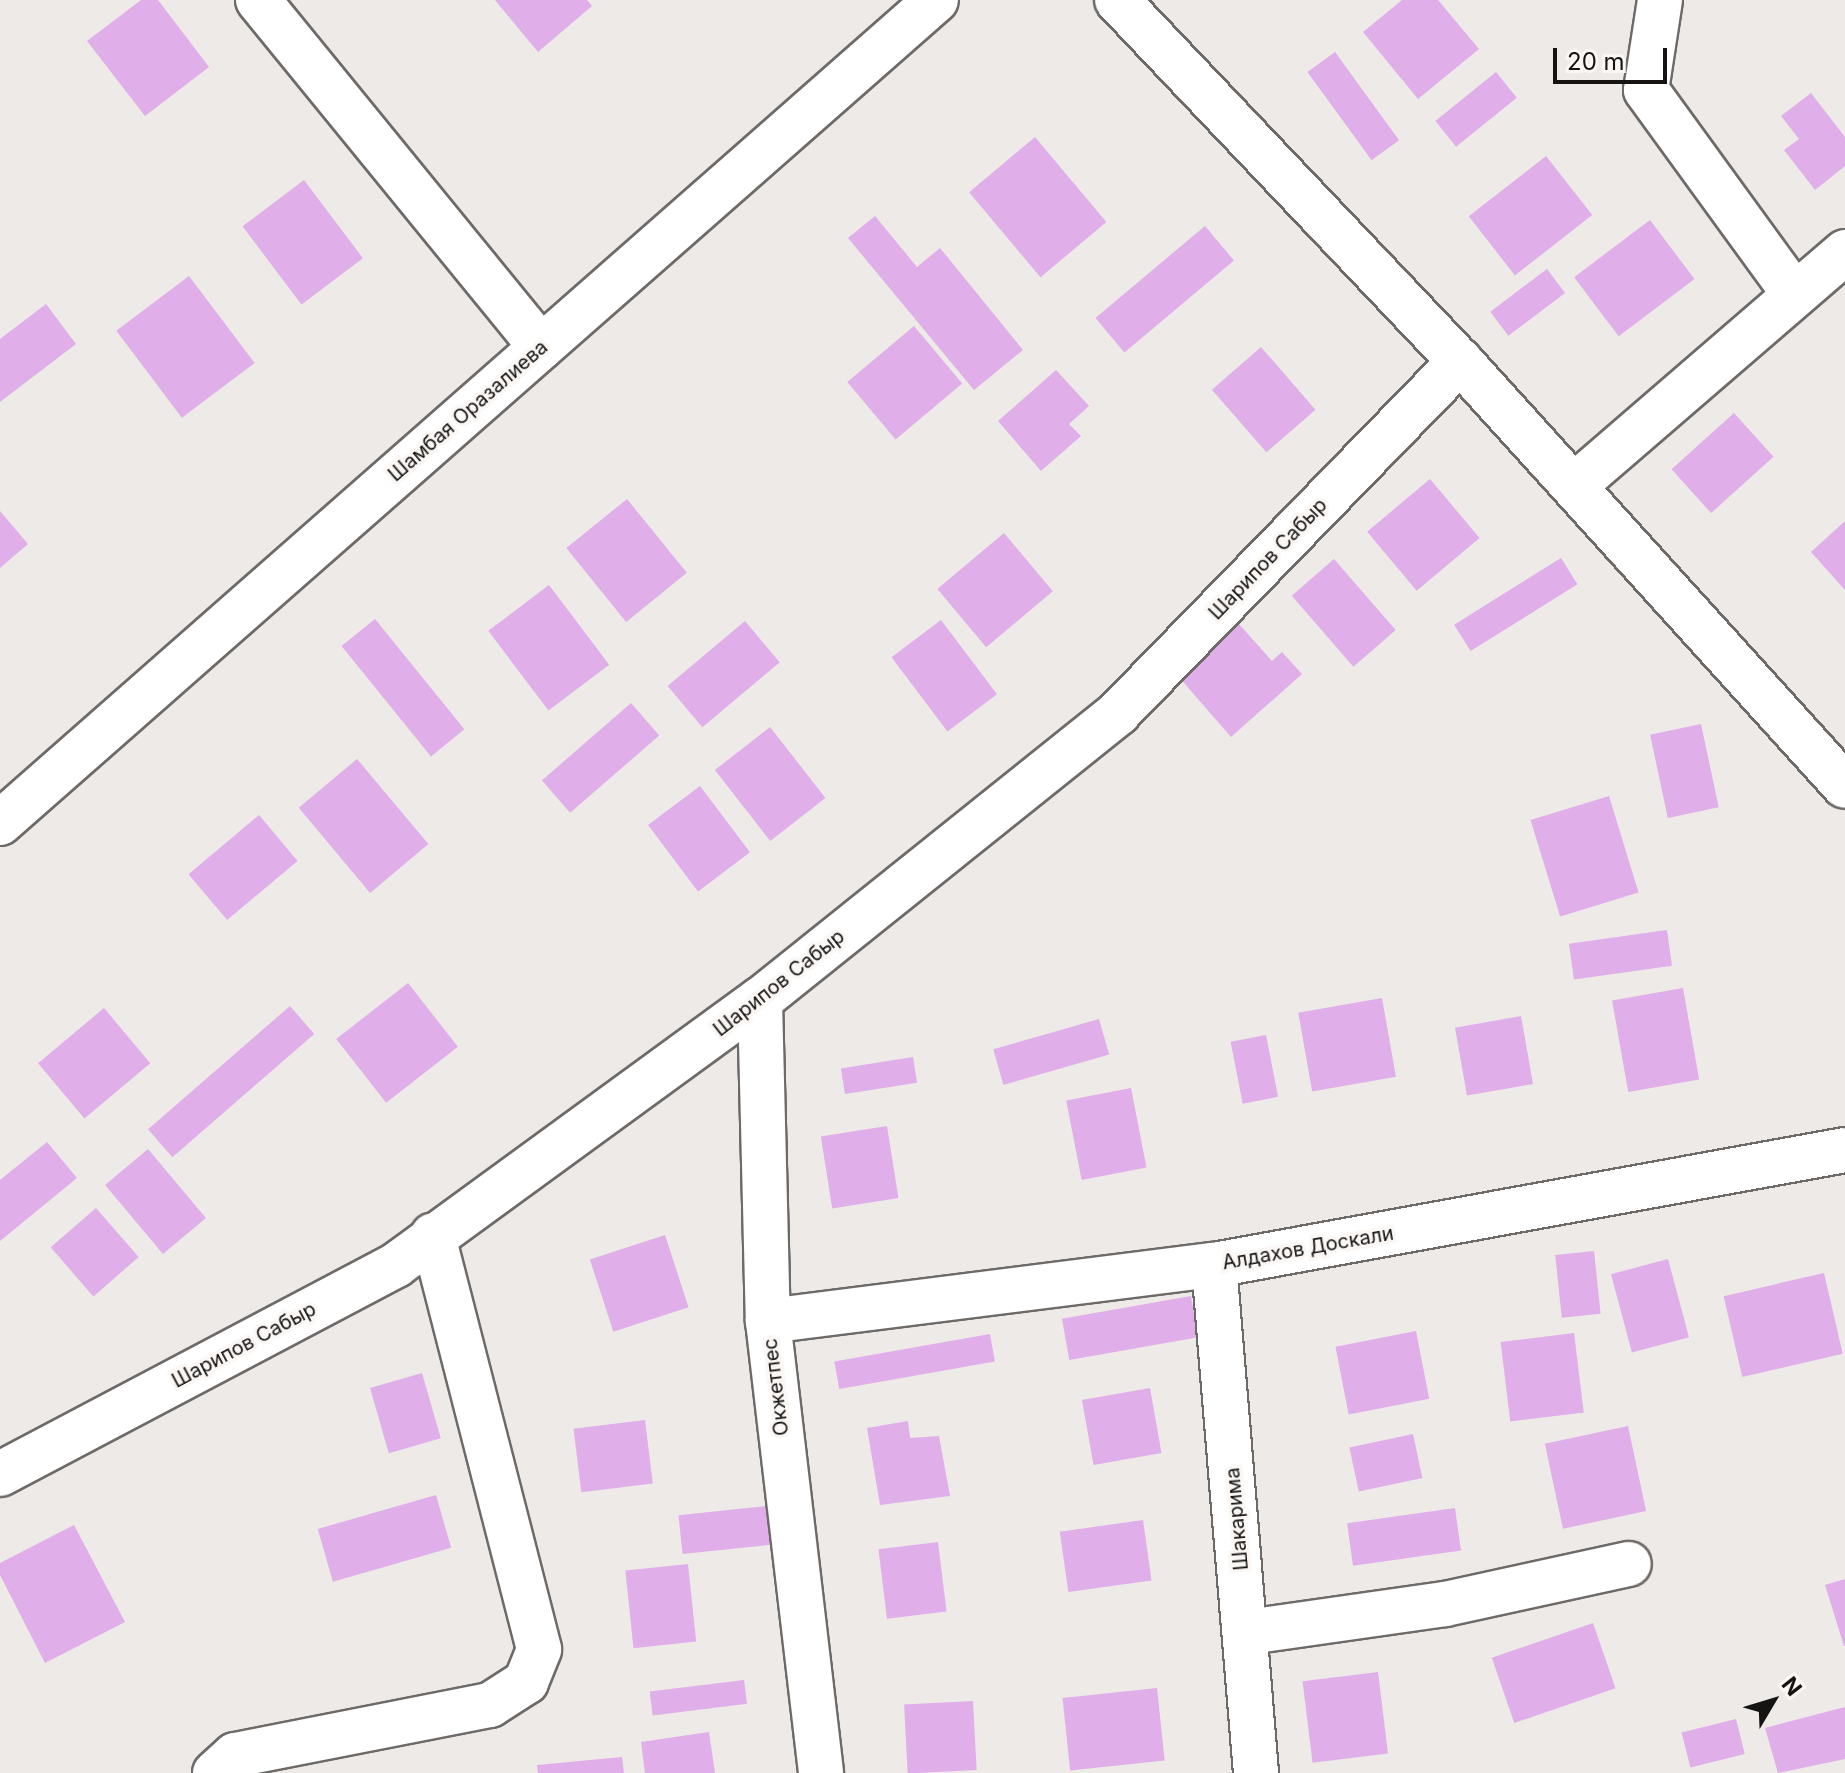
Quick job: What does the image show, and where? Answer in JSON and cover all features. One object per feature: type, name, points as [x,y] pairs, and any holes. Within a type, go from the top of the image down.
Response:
[{"type":"street","points":[[258,0],[541,347]]},
{"type":"street","name":"Шамбая Оразалиева","points":[[0,823],[936,0]]},
{"type":"street","points":[[1117,0],[1460,361],[1841,773]]},
{"type":"street","points":[[1660,0],[1646,90],[1795,295]]},
{"type":"street","points":[[1574,486],[1845,252]]},
{"type":"street","name":"Шарипов Сабыр","points":[[0,1474],[396,1265],[433,1235],[760,1000],[1118,713],[1460,361]]},
{"type":"street","name":"Окжетпес","points":[[760,1000],[768,1321],[821,1773]]},
{"type":"street","name":"Алдахов Доскали","points":[[768,1321],[1214,1265],[1845,1150]]},
{"type":"street","points":[[215,1773],[235,1755],[490,1705],[526,1682],[539,1649],[433,1235]]},
{"type":"street","name":"Шакарима","points":[[1214,1265],[1248,1632],[1256,1773]]},
{"type":"street","points":[[1248,1632],[1445,1604],[1629,1564]]},
{"type":"building","points":[[141,0],[158,0],[209,67],[145,116],[87,41]]},
{"type":"building","points":[[495,0],[587,0],[592,6],[538,52]]},
{"type":"building","points":[[1402,0],[1438,0],[1479,49],[1418,99],[1363,32]]},
{"type":"building","points":[[1335,52],[1399,140],[1372,160],[1307,72]]},
{"type":"building","points":[[1496,72],[1517,98],[1456,147],[1435,121]]},
{"type":"building","points":[[1811,93],[1845,137],[1845,166],[1815,190],[1784,150],[1799,139],[1781,116]]},
{"type":"building","points":[[1035,137],[1106,222],[1040,277],[969,192]]},
{"type":"building","points":[[1546,156],[1592,215],[1515,275],[1469,216]]},
{"type":"building","points":[[304,180],[363,258],[301,305],[243,226]]},
{"type":"building","points":[[875,216],[917,267],[940,248],[1023,350],[974,390],[848,238]]},
{"type":"building","points":[[1650,220],[1695,279],[1619,336],[1574,277]]},
{"type":"building","points":[[1205,226],[1234,260],[1124,352],[1095,318]]},
{"type":"building","points":[[1547,269],[1565,293],[1508,336],[1490,312]]},
{"type":"building","points":[[189,276],[255,363],[182,418],[116,331]]},
{"type":"building","points":[[46,304],[76,344],[0,402],[0,339]]},
{"type":"building","points":[[914,326],[962,383],[896,439],[847,382]]},
{"type":"building","points":[[1261,347],[1315,410],[1266,452],[1212,390]]},
{"type":"building","points":[[1056,370],[1089,406],[1069,424],[1081,436],[1041,471],[998,421]]},
{"type":"building","points":[[1734,413],[1773,457],[1711,513],[1672,469]]},
{"type":"building","points":[[1430,479],[1479,538],[1417,591],[1367,532]]},
{"type":"building","points":[[627,499],[687,573],[626,622],[566,548]]},
{"type":"building","points":[[0,511],[28,544],[0,568]]},
{"type":"building","points":[[1845,521],[1845,590],[1811,552]]},
{"type":"building","points":[[1004,533],[1053,591],[986,647],[937,589]]},
{"type":"building","points":[[1561,558],[1577,584],[1471,651],[1454,625]]},
{"type":"building","points":[[1334,559],[1396,630],[1353,667],[1292,596]]},
{"type":"building","points":[[549,585],[609,665],[548,711],[488,631]]},
{"type":"building","points":[[375,619],[464,729],[431,756],[342,646]]},
{"type":"building","points":[[941,620],[997,694],[947,732],[891,657]]},
{"type":"building","points":[[745,621],[780,662],[702,727],[668,686]]},
{"type":"building","points":[[1238,623],[1272,661],[1282,652],[1302,674],[1231,737],[1178,676]]},
{"type":"building","points":[[631,703],[659,735],[570,813],[542,780]]},
{"type":"building","points":[[1701,724],[1719,807],[1668,818],[1650,735]]},
{"type":"building","points":[[770,727],[825,798],[770,841],[715,770]]},
{"type":"building","points":[[357,759],[428,844],[370,893],[299,808]]},
{"type":"building","points":[[700,786],[750,852],[698,891],[648,825]]},
{"type":"building","points":[[1609,796],[1639,893],[1560,917],[1531,820]]},
{"type":"building","points":[[259,815],[298,861],[227,920],[189,874]]},
{"type":"building","points":[[1667,930],[1672,966],[1574,979],[1569,944]]},
{"type":"building","points":[[408,983],[458,1047],[386,1103],[336,1039]]},
{"type":"building","points":[[1683,988],[1699,1080],[1628,1092],[1612,1001]]},
{"type":"building","points":[[1382,998],[1396,1077],[1312,1092],[1298,1013]]},
{"type":"building","points":[[290,1006],[314,1034],[172,1157],[148,1129]]},
{"type":"building","points":[[104,1008],[150,1063],[84,1118],[38,1063]]},
{"type":"building","points":[[1521,1016],[1533,1084],[1467,1096],[1455,1028]]},
{"type":"building","points":[[1099,1019],[1109,1055],[1003,1085],[993,1049]]},
{"type":"building","points":[[1266,1035],[1278,1097],[1243,1104],[1231,1042]]},
{"type":"building","points":[[913,1057],[917,1083],[845,1094],[841,1068]]},
{"type":"building","points":[[1131,1088],[1146,1168],[1082,1180],[1066,1101]]},
{"type":"building","points":[[887,1126],[898,1198],[832,1209],[821,1136]]},
{"type":"building","points":[[47,1142],[77,1178],[0,1241],[0,1180]]},
{"type":"building","points":[[148,1149],[206,1218],[163,1254],[105,1185]]},
{"type":"building","points":[[96,1208],[139,1257],[93,1296],[51,1247]]},
{"type":"building","points":[[665,1235],[688,1307],[613,1332],[590,1259]]},
{"type":"building","points":[[1594,1251],[1601,1314],[1562,1318],[1555,1255]]},
{"type":"building","points":[[1668,1259],[1689,1337],[1632,1353],[1611,1274]]},
{"type":"building","points":[[1824,1273],[1843,1354],[1742,1377],[1724,1296]]},
{"type":"building","points":[[1191,1296],[1198,1337],[1069,1360],[1062,1319]]},
{"type":"building","points":[[1416,1331],[1429,1399],[1349,1414],[1336,1347]]},
{"type":"building","points":[[1574,1333],[1584,1412],[1510,1421],[1501,1342]]},
{"type":"building","points":[[990,1334],[995,1362],[839,1389],[834,1361]]},
{"type":"building","points":[[422,1373],[441,1438],[389,1453],[370,1388]]},
{"type":"building","points":[[1150,1388],[1161,1453],[1094,1465],[1082,1400]]},
{"type":"building","points":[[645,1420],[653,1484],[581,1492],[574,1429]]},
{"type":"building","points":[[908,1421],[910,1438],[939,1436],[950,1496],[880,1505],[867,1428]]},
{"type":"building","points":[[1628,1426],[1646,1511],[1563,1529],[1545,1444]]},
{"type":"building","points":[[1413,1434],[1422,1478],[1359,1492],[1349,1448]]},
{"type":"building","points":[[436,1495],[451,1548],[333,1582],[318,1529]]},
{"type":"building","points":[[766,1506],[770,1545],[683,1554],[678,1515]]},
{"type":"building","points":[[1455,1508],[1461,1551],[1353,1566],[1347,1523]]},
{"type":"building","points":[[1143,1520],[1151,1580],[1068,1592],[1060,1532]]},
{"type":"building","points":[[74,1525],[125,1622],[45,1663],[0,1575],[0,1563]]},
{"type":"building","points":[[938,1542],[947,1611],[887,1619],[878,1549]]},
{"type":"building","points":[[688,1564],[696,1642],[633,1648],[625,1571]]},
{"type":"building","points":[[1845,1579],[1845,1646],[1844,1646],[1825,1585]]},
{"type":"building","points":[[1593,1623],[1615,1688],[1514,1723],[1492,1658]]},
{"type":"building","points":[[1378,1672],[1388,1753],[1313,1763],[1303,1681]]},
{"type":"building","points":[[744,1680],[747,1704],[653,1715],[650,1692]]},
{"type":"building","points":[[1157,1688],[1165,1761],[1070,1771],[1063,1698]]},
{"type":"building","points":[[973,1701],[977,1770],[908,1773],[904,1705]]},
{"type":"building","points":[[1845,1707],[1845,1759],[1778,1773],[1765,1728]]},
{"type":"building","points":[[1736,1719],[1745,1754],[1690,1767],[1682,1733]]},
{"type":"building","points":[[709,1732],[715,1773],[645,1773],[641,1742]]},
{"type":"building","points":[[622,1757],[624,1773],[538,1773],[537,1765]]}]
